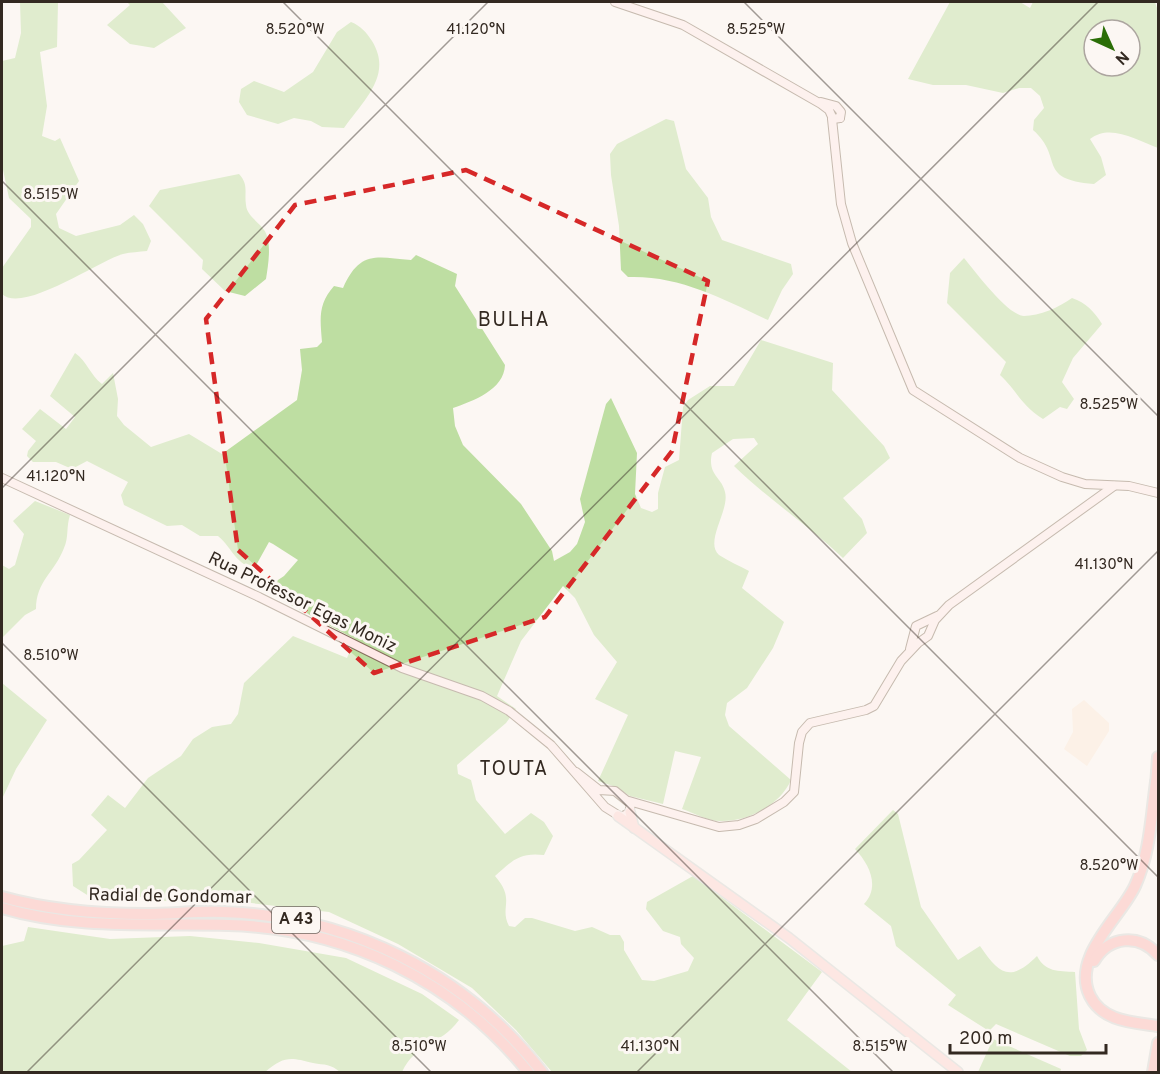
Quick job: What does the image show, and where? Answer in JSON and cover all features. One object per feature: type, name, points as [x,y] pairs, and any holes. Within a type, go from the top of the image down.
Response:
[{"type":"highway","points":[[1158,757],[1149,846],[1143,865],[1135,887],[1092,953],[1085,974],[1089,993],[1095,1004],[1107,1014],[1119,1020],[1158,1021]]},
{"type":"highway","points":[[1156,782],[1158,801]]},
{"type":"highway","name":"Radial de Gondomar","points":[[2,897],[33,905],[93,913],[254,914],[315,924],[349,934],[397,954],[461,992],[494,1020],[542,1072]]},
{"type":"highway","name":"Radial de Gondomar","points":[[2,908],[87,924],[253,926],[311,935],[339,943],[399,967],[450,996],[496,1037],[528,1072]]},
{"type":"highway","points":[[1158,955],[1146,944],[1120,941],[1104,949],[1092,969],[1092,984],[1104,1005],[1117,1012],[1158,1026]]},
{"type":"highway","points":[[1153,1072],[1158,1042]]},
{"type":"highway","points":[[1153,1072],[1158,1064]]},
{"type":"main road","points":[[615,2],[683,26],[813,100],[834,116]]},
{"type":"main road","points":[[813,100],[839,108],[834,116],[834,128],[841,204],[852,243],[913,390],[1029,462],[1071,480],[1158,493]]},
{"type":"main road","name":"Rua Professor Egas Moniz","points":[[2,478],[259,597],[402,668],[482,696],[518,717],[551,745],[605,807],[618,816]]},
{"type":"main road","points":[[908,653],[915,628],[943,611],[969,589],[1114,486]]},
{"type":"main road","points":[[618,816],[623,817],[630,808],[655,807],[719,827],[739,825],[756,819],[784,802],[794,792],[802,732],[810,723],[866,710],[874,706],[908,653],[927,636],[943,611]]},
{"type":"main road","points":[[921,624],[928,626],[927,636]]},
{"type":"main road","points":[[914,633],[919,639],[927,636]]},
{"type":"main road","name":"Rua Professor Egas Moniz","points":[[576,772],[599,790],[607,792],[615,790],[630,808]]},
{"type":"main road","points":[[602,801],[607,792]]},
{"type":"main road","points":[[630,808],[634,828]]},
{"type":"main road","points":[[618,816],[787,941],[794,943],[958,1072]]},
{"type":"highlighted area","points":[[466,170],[708,281],[672,451],[545,617],[374,673],[238,550],[206,319],[295,205]]},
{"type":"shaded area","points":[[1084,700],[1109,723],[1109,731],[1087,766],[1064,749],[1073,732],[1072,709]]},
{"type":"green space","points":[[20,2],[58,2],[57,47],[40,52],[47,106],[42,136],[55,141],[60,138],[79,181],[56,214],[59,228],[76,236],[120,225],[134,215],[143,224],[151,241],[147,251],[123,254],[43,292],[12,298],[2,294],[2,268],[31,227],[31,219],[9,198],[2,165],[2,61],[15,58],[21,33]]},
{"type":"green space","points":[[127,2],[162,2],[186,28],[154,48],[130,44],[107,25],[130,5]]},
{"type":"green space","points":[[950,2],[1020,2],[1030,8],[1033,2],[1155,2],[1158,11],[1158,148],[1124,134],[1098,134],[1090,139],[1101,157],[1106,175],[1094,184],[1064,177],[1053,166],[1048,150],[1033,130],[1034,120],[1044,108],[1040,96],[1031,88],[1019,88],[1003,93],[966,85],[933,85],[908,79]]},
{"type":"green space","points":[[351,22],[358,25],[372,41],[378,53],[379,65],[378,76],[373,87],[344,128],[322,127],[311,121],[294,118],[278,124],[247,115],[239,102],[241,89],[254,81],[284,92],[313,72],[337,32]]},
{"type":"green space","points":[[666,119],[674,121],[686,169],[708,198],[711,217],[722,240],[791,264],[793,274],[782,290],[768,320],[683,284],[647,277],[628,277],[621,270],[619,226],[610,154],[617,144]]},
{"type":"green space","points":[[239,174],[245,185],[247,210],[263,228],[269,246],[266,279],[245,296],[225,291],[202,269],[203,260],[149,206],[160,190]]},
{"type":"green space","points":[[416,255],[457,274],[455,286],[505,365],[503,374],[493,388],[478,398],[453,408],[455,426],[463,445],[521,504],[552,551],[554,561],[570,552],[577,544],[585,522],[580,499],[606,404],[611,398],[637,453],[635,494],[641,508],[652,512],[658,509],[658,493],[665,467],[679,460],[683,407],[688,400],[710,386],[734,386],[761,340],[833,363],[832,390],[884,446],[890,458],[843,498],[862,519],[867,533],[843,558],[734,466],[758,444],[754,438],[733,439],[712,453],[713,471],[723,487],[726,499],[714,542],[715,549],[719,555],[749,571],[742,588],[784,622],[773,648],[747,688],[727,703],[725,715],[729,726],[791,780],[786,789],[771,804],[753,815],[722,821],[707,819],[682,809],[701,757],[675,751],[663,804],[630,796],[616,787],[598,781],[628,715],[595,699],[617,662],[594,635],[575,598],[563,586],[521,641],[497,696],[516,709],[506,723],[457,765],[458,774],[471,780],[476,800],[505,834],[531,813],[544,822],[553,836],[544,855],[522,856],[495,876],[505,891],[506,919],[509,926],[515,927],[525,918],[532,918],[575,931],[592,927],[610,935],[620,935],[624,942],[624,950],[642,980],[654,981],[688,971],[694,958],[681,944],[680,937],[663,931],[646,909],[647,902],[693,876],[822,972],[787,1020],[852,1072],[552,1072],[516,1030],[472,988],[398,944],[329,912],[242,902],[163,901],[140,897],[129,901],[95,900],[73,886],[72,864],[79,860],[107,830],[91,815],[108,795],[125,808],[148,778],[181,756],[193,739],[212,727],[231,724],[238,714],[244,683],[293,636],[347,658],[355,639],[268,593],[266,588],[284,576],[298,560],[273,544],[269,542],[254,569],[247,566],[218,536],[200,536],[182,525],[167,526],[124,505],[121,495],[128,482],[87,461],[72,469],[56,462],[33,462],[27,456],[36,441],[22,429],[40,409],[66,429],[75,417],[50,396],[75,353],[102,384],[113,373],[118,399],[117,416],[124,425],[151,447],[189,434],[222,454],[297,400],[302,370],[300,349],[317,347],[322,342],[321,312],[325,299],[334,286],[343,288],[356,267],[370,259],[411,260]]},
{"type":"green space","points":[[964,258],[1000,301],[1017,314],[1030,316],[1043,313],[1072,298],[1086,305],[1099,319],[1102,324],[1073,358],[1062,382],[1074,399],[1067,409],[1060,407],[1043,419],[1029,408],[1000,375],[1006,362],[947,303],[950,273]]},
{"type":"green space","points":[[35,501],[70,515],[66,544],[42,584],[36,609],[25,615],[2,638],[2,565],[9,569],[15,565],[24,534],[13,521]]},
{"type":"green space","points":[[2,683],[47,720],[16,769],[2,799]]},
{"type":"green space","points":[[893,810],[898,814],[921,907],[958,960],[980,946],[999,969],[1006,972],[1019,970],[1037,956],[1048,968],[1075,972],[1079,1029],[1087,1050],[1081,1056],[1070,1056],[996,1024],[989,1031],[948,1005],[956,995],[896,946],[891,926],[864,904],[871,890],[871,876],[865,862],[855,849]]},
{"type":"green space","points":[[28,927],[110,939],[190,936],[259,943],[346,958],[422,994],[459,1020],[444,1035],[414,1055],[402,1072],[340,1072],[328,1065],[288,1059],[277,1063],[265,1072],[2,1072],[2,946],[24,941]]},
{"type":"green space","points":[[993,1039],[1061,1069],[1060,1072],[978,1072]]},
{"type":"district","name":"BULHA","points":[[514,321]]},
{"type":"district","name":"TOUTA","points":[[514,770]]}]
